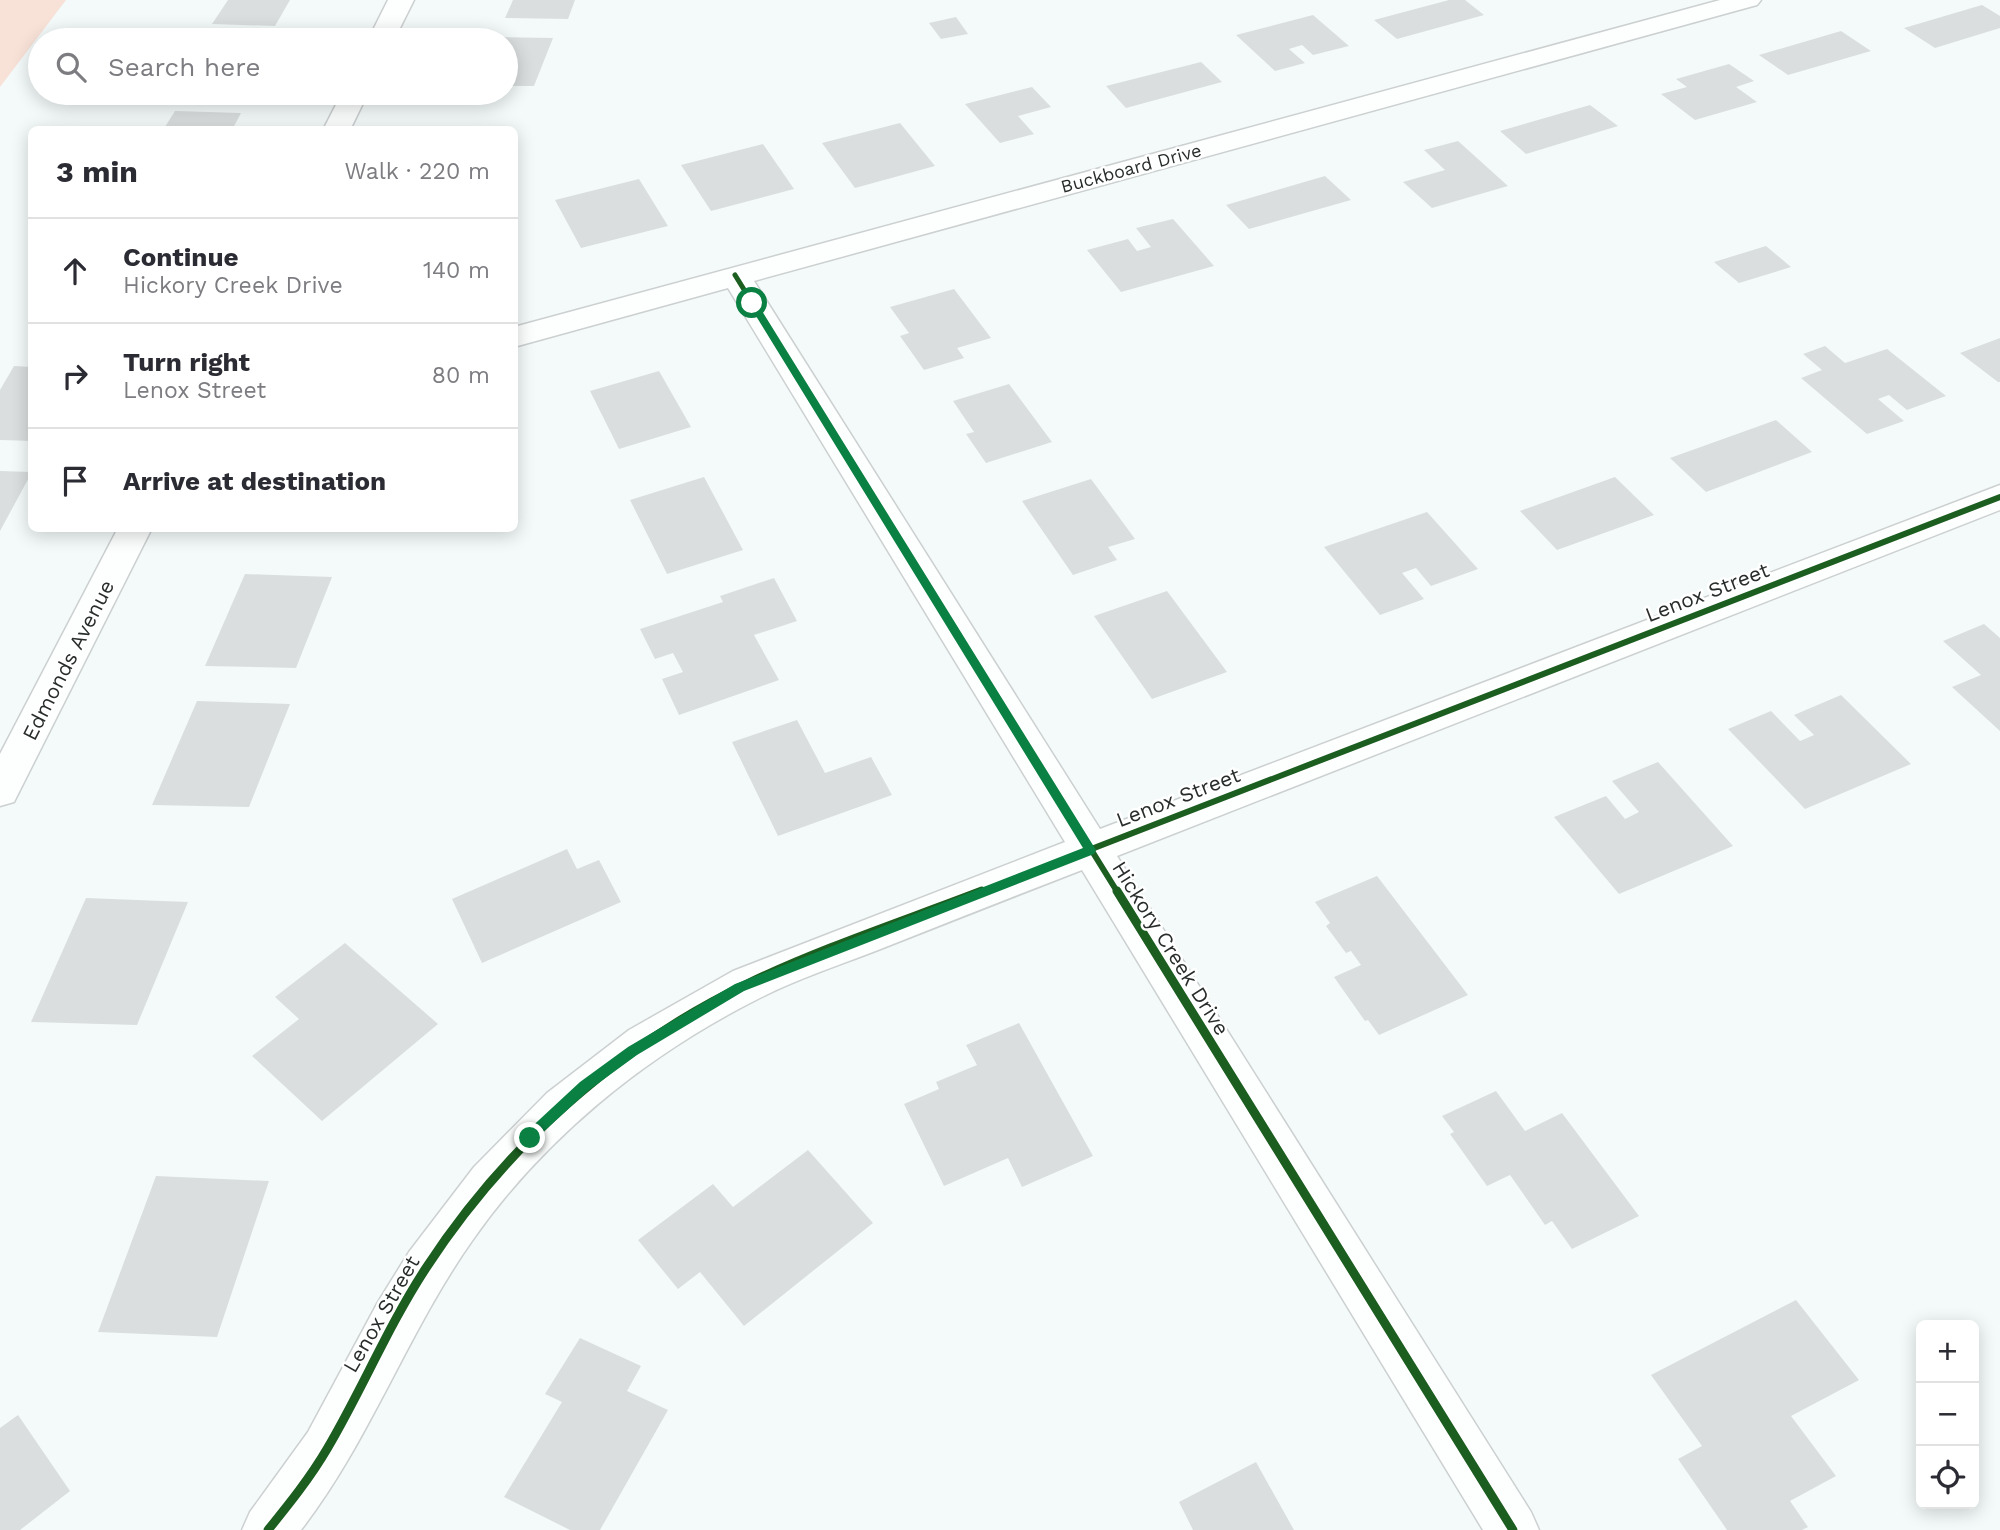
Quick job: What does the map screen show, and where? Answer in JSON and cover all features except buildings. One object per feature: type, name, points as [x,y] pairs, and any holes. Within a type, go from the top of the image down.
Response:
[{"type":"street","points":[[387,28],[401,0]]},
{"type":"street","name":"Buckboard Drive","points":[[518,336],[1748,0]]},
{"type":"street","points":[[338,126],[349,105]]},
{"type":"street","name":"Hickory Creek Drive","points":[[735,275],[1513,1530]]},
{"type":"street","name":"Lenox Street","points":[[268,1530],[310,1475],[425,1269],[482,1189],[530,1138],[585,1086],[652,1039],[740,988],[2000,497]]},
{"type":"street","name":"Edmonds Avenue","points":[[0,791],[133,532]]},
{"type":"shaded area","points":[[0,0],[66,0],[45,28],[28,28],[28,50],[0,87]]},
{"type":"cycle path","points":[[735,275],[1513,1530]]},
{"type":"cycle path","points":[[268,1530],[326,1450],[410,1293],[457,1223],[490,1182],[525,1143],[563,1107],[603,1074],[690,1015],[771,973],[2000,497]]},
{"type":"route","points":[[530,1138],[585,1086],[632,1051],[740,988],[830,950],[1090,850],[752,303]]}]
